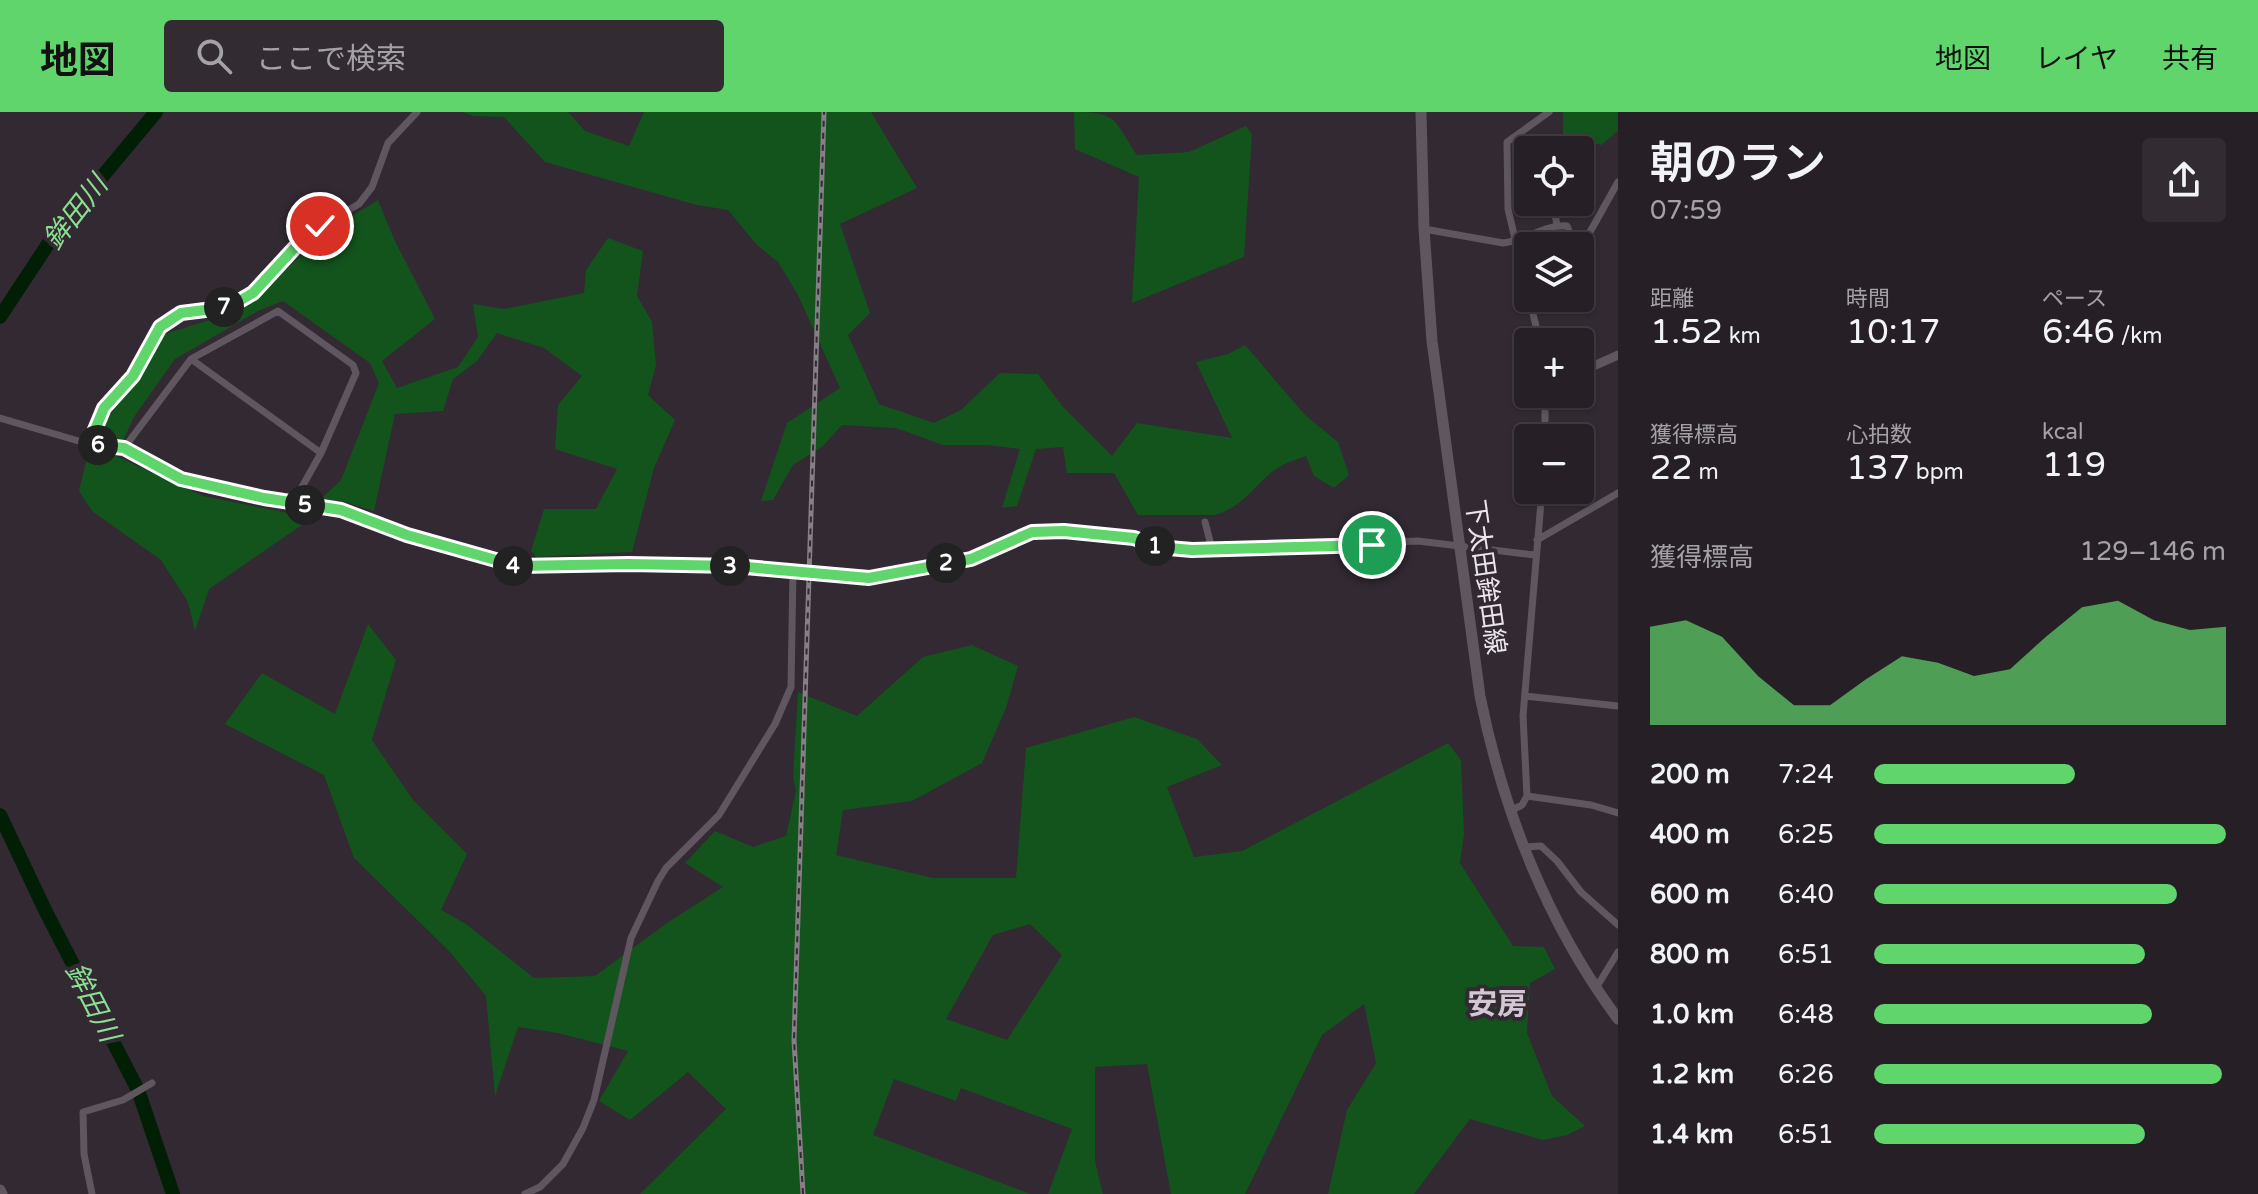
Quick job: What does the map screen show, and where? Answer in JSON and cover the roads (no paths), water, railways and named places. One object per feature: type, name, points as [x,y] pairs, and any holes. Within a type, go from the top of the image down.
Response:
[{"type":"main road","name":"下太田鉾田線","points":[[1421,112],[1424,229],[1432,341],[1488,736],[1524,847],[1572,950],[1618,1019]]},
{"type":"street","points":[[89,444],[104,408],[133,376],[160,327],[181,313],[229,307],[253,293],[301,241],[320,226],[359,204],[372,187],[388,143],[417,112]]},
{"type":"street","points":[[1514,237],[1508,209],[1507,142],[1549,112]]},
{"type":"street","points":[[1540,232],[1557,225],[1567,226],[1573,241],[1590,232],[1618,182]]},
{"type":"street","points":[[1555,216],[1557,225]]},
{"type":"street","points":[[1424,229],[1503,243],[1514,242]]},
{"type":"street","points":[[124,448],[191,359],[278,311],[353,365],[356,373],[321,453],[293,503]]},
{"type":"street","points":[[1594,366],[1618,355]]},
{"type":"street","points":[[191,359],[321,453]]},
{"type":"street","points":[[0,418],[89,444],[124,448],[181,479],[341,510],[407,535],[509,565],[735,566],[869,578],[971,559],[1032,532],[1064,531],[1134,538],[1157,547],[1212,549],[1418,541],[1535,555]]},
{"type":"street","points":[[1537,540],[1618,493]]},
{"type":"street","points":[[1510,811],[1522,805],[1527,796],[1525,696],[1541,504]]},
{"type":"street","points":[[1205,522],[1212,549]]},
{"type":"street","points":[[525,1194],[540,1187],[563,1164],[583,1128],[594,1100],[631,938],[658,881],[666,868],[719,815],[775,724],[791,687],[796,571]]},
{"type":"street","points":[[1525,696],[1618,706]]},
{"type":"street","points":[[1527,796],[1591,805],[1618,813]]},
{"type":"street","points":[[1524,847],[1541,846],[1581,892],[1618,925]]},
{"type":"street","points":[[1596,988],[1618,952]]},
{"type":"street","points":[[92,1194],[92,1181],[84,1154],[83,1112],[123,1100],[152,1083]]},
{"type":"waterway","name":"鉾田川","points":[[0,317],[56,232],[156,112]]},
{"type":"waterway","name":"鉾田川","points":[[0,815],[138,1090],[173,1194]]},
{"type":"railway","points":[[803,1194],[794,1040],[824,112]]},
{"type":"district","name":"安房","points":[[1497,1004]]}]
